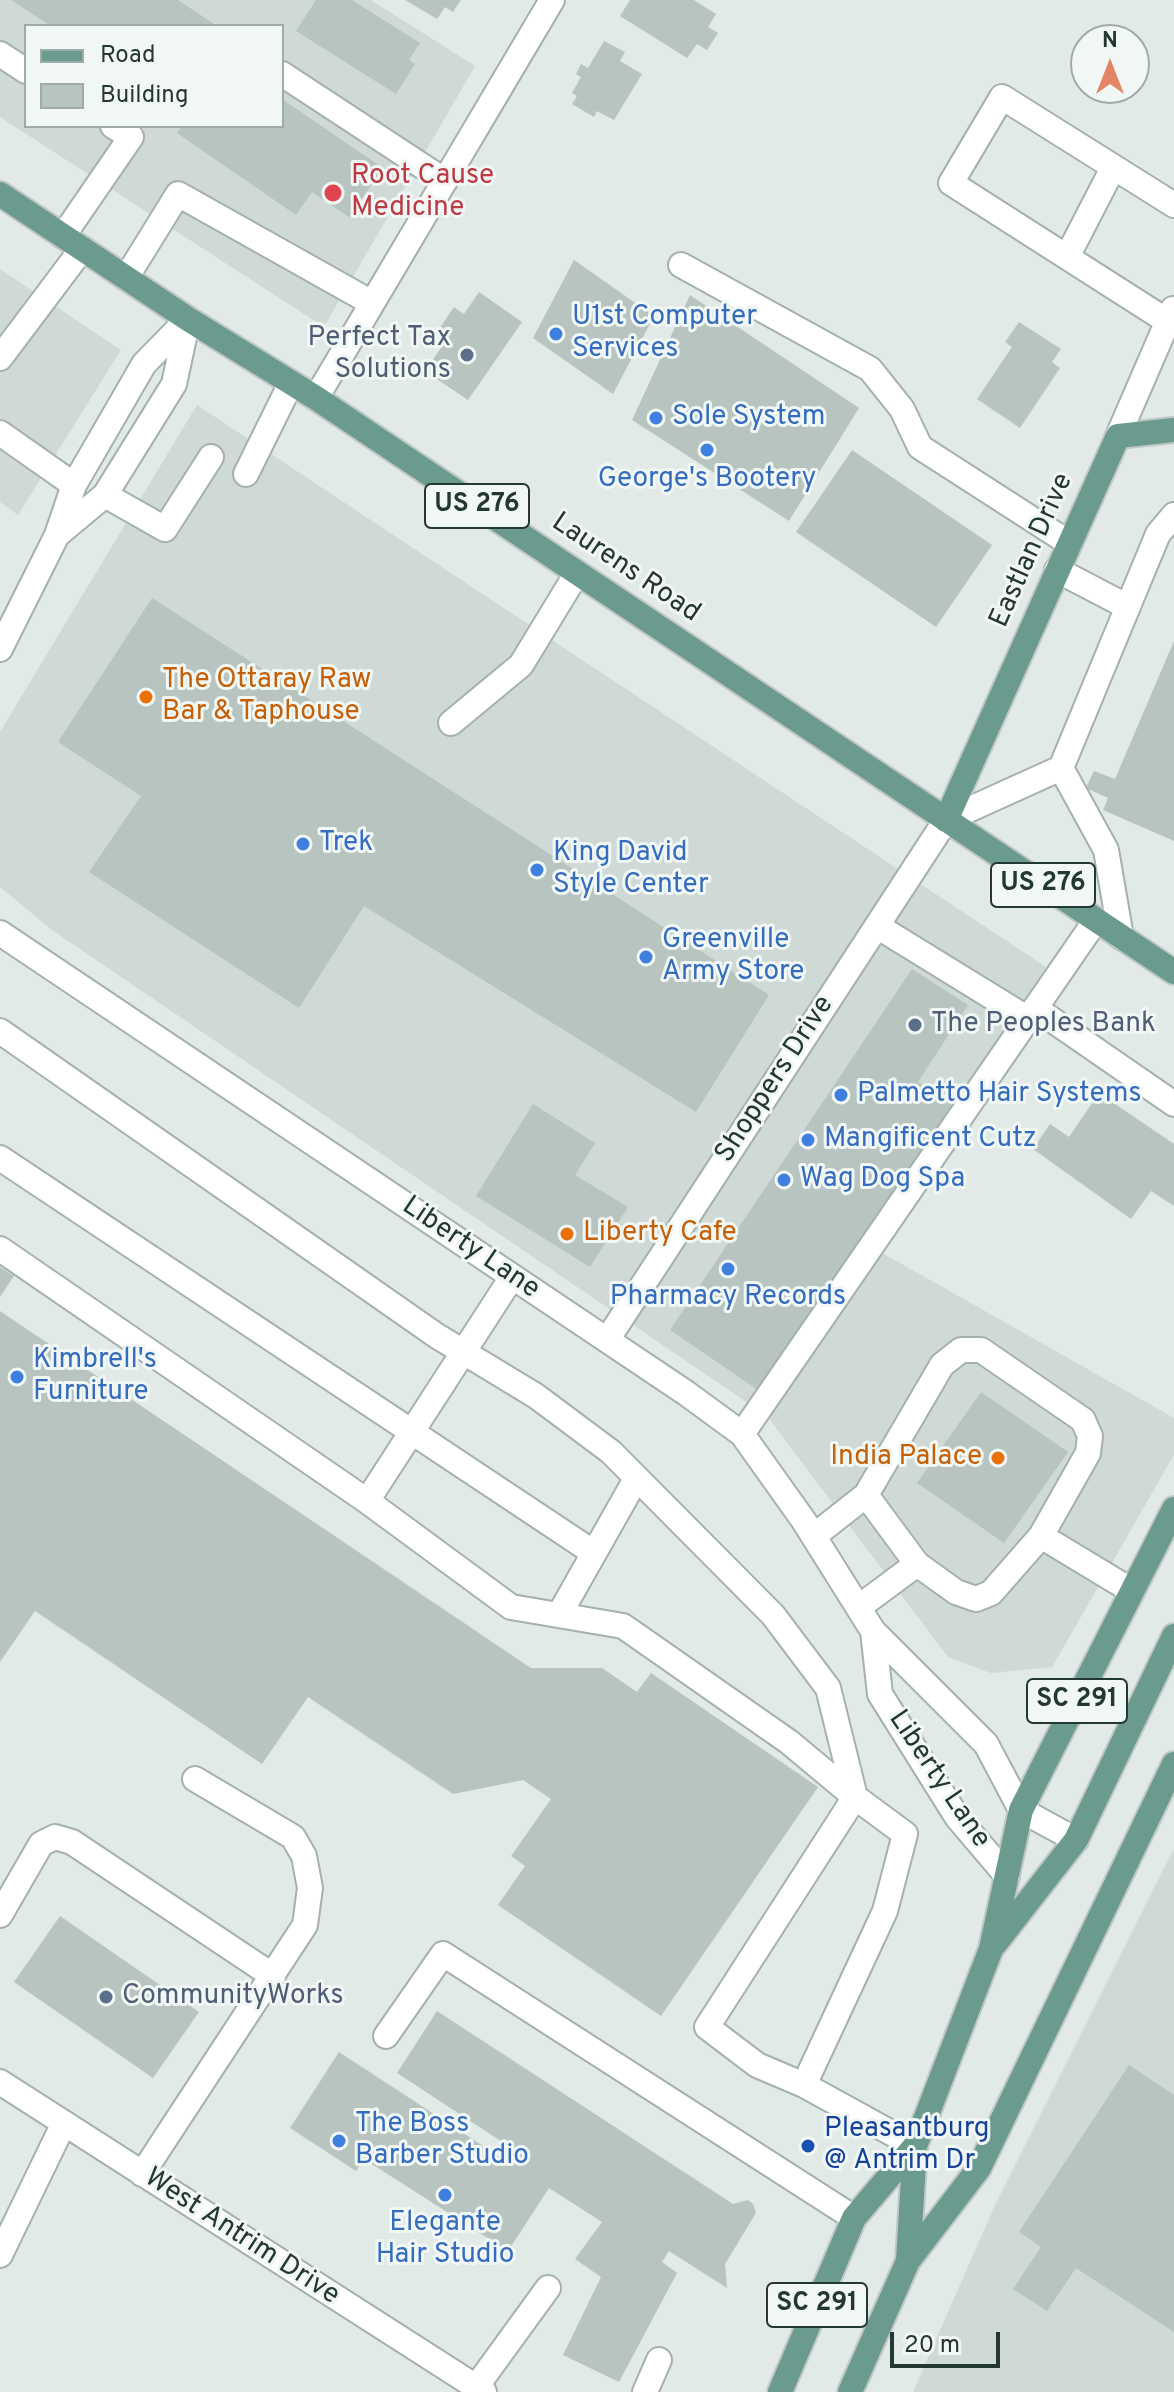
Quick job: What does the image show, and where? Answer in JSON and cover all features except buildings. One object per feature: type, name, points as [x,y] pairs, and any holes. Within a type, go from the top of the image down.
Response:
[{"type":"main road","name":"Laurens Road","points":[[0,194],[188,319],[316,398],[1174,972]]},
{"type":"main road","points":[[1118,436],[1174,430]]},
{"type":"main road","name":"Eastlan Drive","points":[[946,820],[1118,436]]},
{"type":"main road","name":"SC 291","points":[[850,2392],[908,2261],[915,2146],[991,1949],[1021,1810],[1174,1509]]},
{"type":"main road","name":"SC 291","points":[[991,1949],[1076,1840],[1174,1636]]},
{"type":"main road","points":[[908,2261],[979,2168],[1174,1764]]},
{"type":"main road","name":"SC 291","points":[[780,2392],[854,2218],[915,2146]]},
{"type":"street","points":[[316,398],[552,0]]},
{"type":"street","points":[[0,54],[24,70]]},
{"type":"street","points":[[284,75],[445,181]]},
{"type":"street","points":[[1171,314],[1067,257],[951,183],[1002,97],[1174,205]]},
{"type":"street","points":[[0,358],[72,242],[131,137],[116,128]]},
{"type":"street","points":[[1067,257],[1113,168]]},
{"type":"street","points":[[126,278],[178,194],[372,303]]},
{"type":"street","points":[[681,265],[870,369],[902,409],[920,447],[1069,543]]},
{"type":"street","name":"Eastlan Drive","points":[[1118,436],[1171,314]]},
{"type":"street","points":[[0,649],[57,535],[74,485],[144,364],[188,319]]},
{"type":"street","points":[[57,535],[105,495],[174,384],[188,319]]},
{"type":"street","points":[[246,474],[291,383]]},
{"type":"street","points":[[0,433],[74,485]]},
{"type":"street","points":[[105,495],[165,529],[211,457]]},
{"type":"street","points":[[946,820],[1061,768],[1158,534],[1174,515]]},
{"type":"street","points":[[1057,570],[1128,607]]},
{"type":"street","points":[[451,723],[521,665],[577,573]]},
{"type":"street","points":[[1061,768],[1106,850],[1121,937]]},
{"type":"street","name":"Shoppers Drive","points":[[607,1340],[946,820]]},
{"type":"street","points":[[742,1434],[1096,920]]},
{"type":"street","points":[[877,926],[1032,1014],[1174,1104]]},
{"type":"street","name":"Liberty Lane","points":[[0,933],[742,1434],[814,1536],[873,1631],[986,1744],[1021,1810],[1076,1840]]},
{"type":"street","points":[[0,1031],[461,1351],[536,1396],[611,1452],[773,1615],[828,1688],[855,1797],[707,2027],[757,2065],[804,2085],[915,2146]]},
{"type":"street","points":[[0,1158],[594,1553]]},
{"type":"street","points":[[0,1249],[367,1501],[511,1607],[623,1626],[789,1742],[905,1834],[885,1911],[804,2085]]},
{"type":"street","points":[[367,1501],[461,1351],[512,1277]]},
{"type":"street","points":[[814,1536],[866,1495],[942,1365],[961,1350],[981,1350],[1083,1420],[1090,1436],[1088,1453],[1041,1536],[991,1593],[976,1599],[956,1592],[917,1564],[866,1495]]},
{"type":"street","points":[[559,1615],[636,1479]]},
{"type":"street","points":[[1041,1536],[1132,1591]]},
{"type":"street","points":[[859,1607],[917,1564]]},
{"type":"street","name":"Liberty Lane","points":[[873,1631],[880,1694],[957,1817],[1007,1876]]},
{"type":"street","points":[[142,2174],[305,1925],[310,1888],[304,1856],[293,1837],[195,1779]]},
{"type":"street","points":[[0,1915],[41,1844],[55,1837],[72,1842],[273,1976]]},
{"type":"street","points":[[386,2036],[443,1954],[854,2218]]},
{"type":"street","name":"West Antrim Drive","points":[[0,2082],[480,2390]]},
{"type":"street","points":[[3,2239],[64,2123]]},
{"type":"street","points":[[480,2390],[548,2288]]},
{"type":"street","points":[[645,2392],[659,2360]]},
{"type":"shaded area","points":[[0,0],[371,0],[475,66],[324,327],[0,117]]},
{"type":"shaded area","points":[[0,269],[121,350],[18,515],[0,502]]},
{"type":"shaded area","points":[[197,405],[1046,967],[870,1246],[1174,1418],[1174,1455],[1052,1667],[991,1673],[948,1657],[767,1416],[52,930],[0,887],[0,732]]},
{"type":"shaded area","points":[[1174,1848],[1174,2392],[913,2392],[995,2205]]},
{"type":"place","name":"Root Cause Medicine","points":[[333,193]]},
{"type":"place","name":"U1st Computer Services","points":[[556,334]]},
{"type":"place","name":"Perfect Tax Solutions","points":[[467,355]]},
{"type":"place","name":"Sole System","points":[[656,418]]},
{"type":"place","name":"George's Bootery","points":[[707,450]]},
{"type":"place","name":"The Ottaray Raw Bar & Taphouse","points":[[146,697]]},
{"type":"place","name":"Trek","points":[[303,844]]},
{"type":"place","name":"King David Style Center","points":[[537,870]]},
{"type":"place","name":"Greenville Army Store","points":[[646,957]]},
{"type":"place","name":"The Peoples Bank","points":[[915,1025]]},
{"type":"place","name":"Palmetto Hair Systems","points":[[841,1095]]},
{"type":"place","name":"Mangificent Cutz","points":[[808,1140]]},
{"type":"place","name":"Wag Dog Spa","points":[[784,1180]]},
{"type":"place","name":"Liberty Cafe","points":[[567,1234]]},
{"type":"place","name":"Pharmacy Records","points":[[728,1269]]},
{"type":"place","name":"Kimbrell's Furniture","points":[[17,1377]]},
{"type":"place","name":"India Palace","points":[[998,1458]]},
{"type":"place","name":"CommunityWorks","points":[[106,1997]]},
{"type":"place","name":"The Boss Barber Studio","points":[[339,2141]]},
{"type":"place","name":"Pleasantburg @ Antrim Dr","points":[[808,2146]]},
{"type":"place","name":"Elegante Hair Studio","points":[[445,2195]]}]
